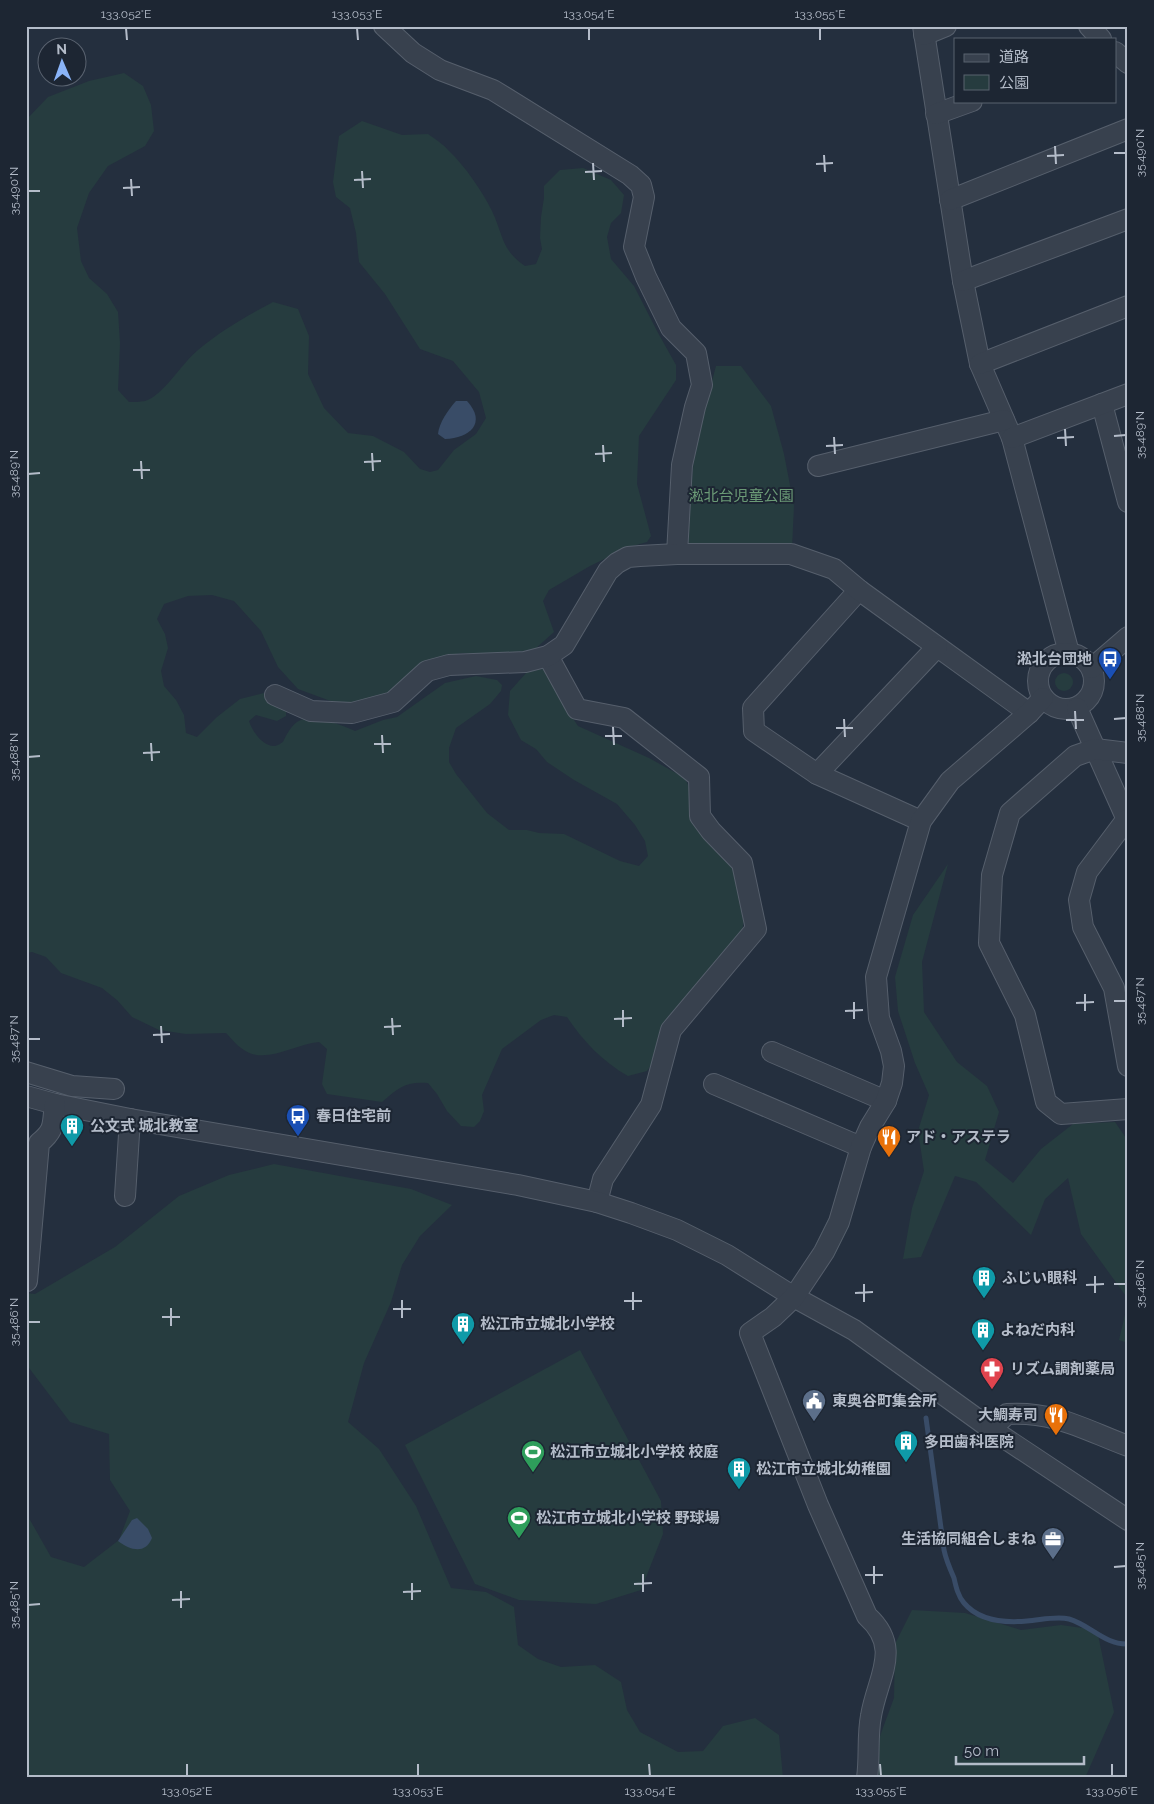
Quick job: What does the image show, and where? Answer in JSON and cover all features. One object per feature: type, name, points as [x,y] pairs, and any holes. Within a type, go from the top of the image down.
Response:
[{"type":"street","points":[[384,26],[413,53],[440,70],[493,90],[630,175],[641,185],[644,197],[634,247],[646,277],[671,328],[696,353],[702,385],[682,464],[677,554]]},
{"type":"street","points":[[946,26],[923,31],[950,200],[980,364],[1012,438],[1069,653]]},
{"type":"street","points":[[1088,26],[1100,38]]},
{"type":"street","points":[[1116,53],[1128,63]]},
{"type":"street","points":[[936,114],[969,102]]},
{"type":"street","points":[[950,200],[1128,129]]},
{"type":"street","points":[[964,280],[1128,218]]},
{"type":"street","points":[[980,364],[1128,306]]},
{"type":"street","points":[[1012,438],[1128,394]]},
{"type":"street","points":[[1102,404],[1128,502]]},
{"type":"street","points":[[818,466],[1004,420]]},
{"type":"street","points":[[275,695],[311,711],[352,713],[393,702],[428,671],[449,666],[525,662],[548,656],[564,645],[608,571],[617,563],[634,556],[791,554],[834,569],[859,590],[1029,713]]},
{"type":"street","points":[[859,590],[753,708],[754,731],[817,774],[921,821]]},
{"type":"street","points":[[1092,668],[1128,637]]},
{"type":"street","points":[[817,774],[937,647]]},
{"type":"street","points":[[1060,653],[1069,653],[1078,655],[1092,668],[1094,687],[1091,696],[1077,708],[1068,710],[1058,709],[1042,698],[1038,690],[1037,680],[1039,671],[1051,657],[1060,653]]},
{"type":"street","points":[[548,656],[577,708],[624,718],[699,777],[700,816],[710,831],[742,863],[756,929],[672,1030],[651,1105],[603,1179],[598,1202]]},
{"type":"street","points":[[867,1778],[870,1716],[886,1657],[885,1639],[876,1624],[867,1616],[818,1505],[750,1333],[773,1317],[794,1297],[824,1252],[839,1222],[861,1147],[870,1127],[886,1101],[892,1083],[894,1066],[891,1051],[879,1018],[876,977],[921,821],[950,781],[1029,713],[1042,698]]},
{"type":"street","points":[[1077,708],[1127,821],[1087,872],[1079,900],[1083,928],[1114,988],[1128,1066]]},
{"type":"street","points":[[1128,753],[1095,749],[1075,756],[1010,813],[992,875],[989,943],[1025,1016],[1046,1102],[1061,1114],[1128,1109]]},
{"type":"street","points":[[772,1052],[886,1101]]},
{"type":"street","points":[[26,1072],[72,1086],[114,1089]]},
{"type":"street","points":[[714,1084],[861,1147]]},
{"type":"street","points":[[26,1096],[54,1104],[130,1119],[422,1168],[598,1202],[677,1230],[727,1255],[794,1297],[854,1330],[991,1429],[1128,1520]]},
{"type":"street","points":[[27,1281],[39,1143],[50,1134],[54,1104]]},
{"type":"street","points":[[125,1196],[130,1119]]},
{"type":"street","points":[[991,1429],[1007,1414],[1031,1414],[1081,1426],[1128,1446]]},
{"type":"green space","points":[[124,73],[143,86],[151,105],[154,131],[145,146],[108,166],[89,193],[77,228],[81,261],[89,278],[107,294],[118,312],[120,343],[118,390],[129,402],[145,401],[152,398],[207,343],[234,324],[273,302],[298,309],[309,336],[308,374],[324,408],[348,433],[373,436],[404,452],[420,469],[430,472],[438,470],[454,450],[476,434],[486,418],[479,392],[453,361],[420,349],[385,294],[359,262],[356,233],[350,208],[336,197],[333,182],[339,136],[362,121],[402,135],[428,134],[447,148],[473,179],[492,211],[507,248],[525,266],[536,264],[542,249],[540,238],[544,186],[560,170],[583,168],[611,180],[624,195],[621,213],[611,223],[607,237],[611,259],[634,286],[676,365],[676,380],[639,436],[637,484],[651,536],[647,542],[629,547],[590,566],[549,590],[543,601],[554,632],[535,649],[496,655],[462,653],[434,658],[408,684],[381,701],[336,703],[298,689],[278,667],[261,631],[234,601],[212,595],[188,596],[164,604],[157,619],[165,634],[168,648],[161,671],[164,686],[176,700],[184,715],[186,733],[197,737],[217,717],[240,699],[264,693],[286,707],[286,716],[277,721],[256,715],[249,721],[255,734],[262,741],[275,746],[283,742],[288,732],[297,722],[303,719],[326,720],[355,731],[383,720],[397,717],[445,683],[476,676],[497,680],[502,685],[501,691],[490,704],[456,728],[449,748],[449,762],[456,774],[487,813],[509,830],[564,834],[620,861],[639,866],[648,856],[645,841],[635,825],[617,804],[574,780],[547,762],[536,749],[521,740],[508,715],[510,691],[527,672],[543,669],[555,682],[568,711],[578,726],[649,758],[685,778],[694,799],[730,859],[739,880],[745,912],[742,933],[647,1071],[628,1076],[594,1050],[567,1017],[554,1015],[541,1020],[502,1049],[482,1095],[484,1111],[480,1121],[474,1127],[461,1126],[447,1111],[428,1083],[414,1083],[403,1086],[382,1102],[327,1094],[322,1084],[327,1049],[319,1042],[271,1055],[261,1055],[244,1050],[226,1033],[186,1034],[159,1030],[132,1017],[117,1000],[102,988],[61,973],[46,957],[32,952],[26,953],[26,120],[48,97],[71,88],[88,88],[89,81]]},
{"type":"green space","name":"淞北台児童公園","points":[[716,366],[741,366],[771,406],[784,454],[794,506],[792,548],[692,545],[687,541],[694,457]]},
{"type":"green space","points":[[1064,673],[1072,678],[1073,682],[1068,690],[1064,691],[1056,686],[1055,682],[1060,674]]},
{"type":"green space","points":[[948,864],[922,962],[924,1012],[957,1062],[987,1086],[999,1112],[985,1160],[1013,1183],[1041,1149],[1073,1124],[1115,1122],[1128,1141],[1128,1299],[1081,1234],[1068,1178],[1045,1199],[1031,1235],[976,1182],[955,1176],[921,1257],[903,1259],[912,1208],[924,1171],[918,1131],[929,1095],[915,1063],[898,1011],[895,977],[913,915]]},
{"type":"green space","points":[[274,1164],[411,1189],[452,1205],[420,1236],[402,1265],[391,1302],[364,1363],[348,1422],[379,1449],[416,1506],[451,1588],[486,1592],[514,1607],[518,1645],[538,1659],[561,1667],[595,1665],[621,1682],[627,1710],[640,1732],[678,1752],[703,1751],[723,1726],[755,1718],[779,1735],[783,1778],[26,1778],[26,1517],[30,1520],[51,1557],[84,1567],[119,1540],[130,1511],[110,1480],[109,1434],[70,1422],[26,1364],[26,1293],[35,1294],[115,1247],[179,1196],[229,1175]]},
{"type":"green space","points":[[1128,1302],[1128,1343],[1119,1340]]},
{"type":"green space","name":"松江市立城北小学校 校庭","points":[[580,1350],[661,1501],[663,1534],[641,1590],[596,1604],[519,1600],[475,1584],[405,1445]]},
{"type":"green space","points":[[912,1610],[965,1613],[1021,1630],[1061,1625],[1097,1630],[1114,1712],[1085,1778],[870,1778],[873,1755],[894,1698],[895,1644]]},
{"type":"water","points":[[456,401],[467,401],[476,416],[475,422],[473,428],[462,436],[445,439],[438,434],[440,425]]},
{"type":"water","points":[[137,1518],[148,1529],[152,1538],[141,1549],[127,1547],[118,1541],[132,1520]]},
{"type":"waterway","points":[[926,1418],[944,1550],[957,1591],[964,1603],[977,1614],[993,1620],[1019,1622],[1054,1618],[1069,1619],[1112,1641],[1128,1644]]},
{"type":"place","name":"淞北台団地","points":[[1110,680]]},
{"type":"place","name":"春日住宅前","points":[[298,1137]]},
{"type":"place","name":"公文式 城北教室","points":[[72,1147]]},
{"type":"place","name":"アド・アステラ","points":[[889,1158]]},
{"type":"place","name":"ふじい眼科","points":[[984,1299]]},
{"type":"place","name":"松江市立城北小学校","points":[[463,1345]]},
{"type":"place","name":"よねだ内科","points":[[983,1351]]},
{"type":"place","name":"リズム調剤薬局","points":[[992,1390]]},
{"type":"place","name":"東奥谷町集会所","points":[[814,1422]]},
{"type":"place","name":"大鯛寿司","points":[[1056,1436]]},
{"type":"place","name":"多田歯科医院","points":[[906,1463]]},
{"type":"place","name":"松江市立城北小学校 校庭","points":[[533,1473]]},
{"type":"place","name":"松江市立城北幼稚園","points":[[739,1490]]},
{"type":"place","name":"松江市立城北小学校 野球場","points":[[519,1539]]},
{"type":"place","name":"生活協同組合しまね","points":[[1053,1560]]}]
